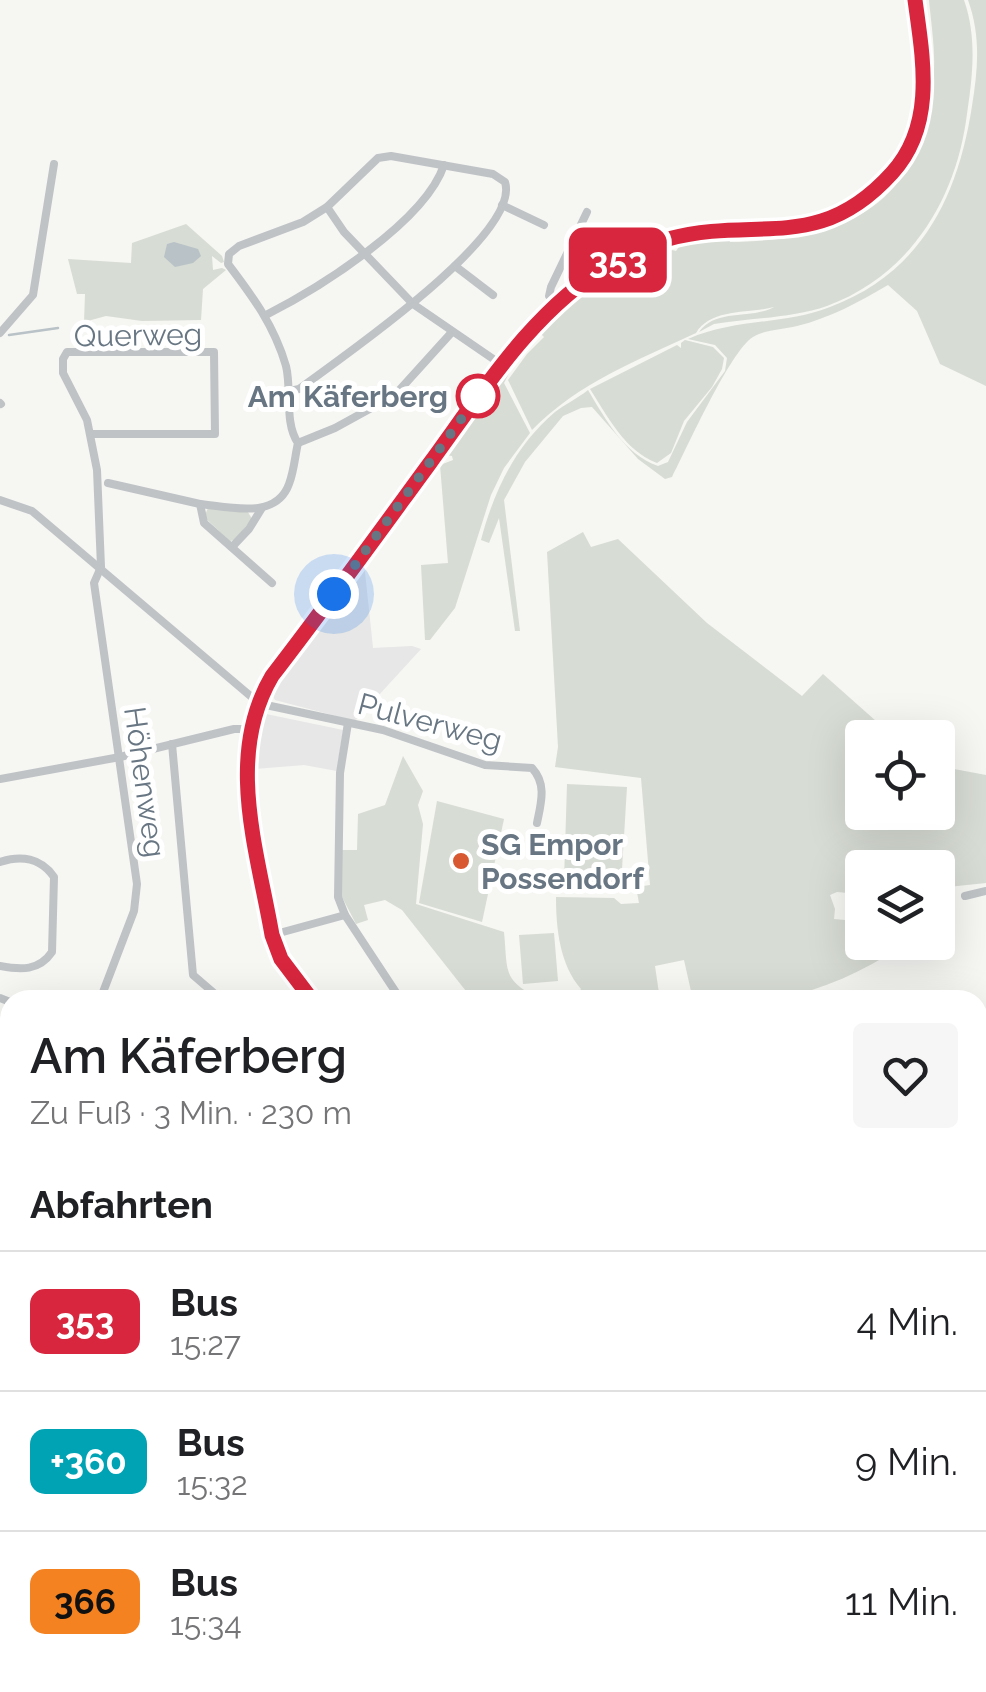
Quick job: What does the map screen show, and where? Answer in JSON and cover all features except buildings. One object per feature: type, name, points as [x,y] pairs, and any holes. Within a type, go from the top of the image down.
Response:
[{"type":"main road","points":[[304,990],[281,959],[272,935],[246,781],[250,730],[272,676],[502,365],[557,304],[584,281],[614,262],[667,239],[805,227],[837,217],[870,196],[896,169],[918,123],[924,74],[914,0]]},
{"type":"street","points":[[108,483],[200,504],[262,508],[281,498],[288,486],[298,443],[292,425],[290,390],[266,314],[227,258],[238,246],[279,234],[327,207],[378,158],[392,156],[500,177],[507,189],[502,205],[455,266],[413,304],[290,390]]},
{"type":"street","points":[[0,333],[33,295],[54,164]]},
{"type":"street","points":[[266,314],[364,254],[414,210],[444,165]]},
{"type":"street","points":[[502,205],[544,226]]},
{"type":"street","points":[[327,207],[364,254],[413,304],[502,365]]},
{"type":"street","points":[[557,304],[550,296],[551,287],[587,212]]},
{"type":"street","points":[[455,266],[493,295]]},
{"type":"street","points":[[298,443],[395,395],[452,332]]},
{"type":"street","name":"Querweg","points":[[90,434],[214,434],[214,352],[68,352],[63,359],[62,372],[87,420],[90,434],[98,470],[102,567]]},
{"type":"street","points":[[0,500],[32,511],[259,701]]},
{"type":"street","points":[[200,504],[204,523],[272,583]]},
{"type":"street","points":[[232,547],[249,530],[262,508]]},
{"type":"street","name":"Höhenweg","points":[[102,567],[94,583],[136,897],[103,990]]},
{"type":"street","name":"Pulverweg","points":[[259,701],[404,736],[486,765],[532,768],[541,777],[537,823]]},
{"type":"street","points":[[348,723],[338,809],[336,886],[345,915],[394,990]]},
{"type":"street","points":[[0,779],[120,758],[234,728],[250,730]]},
{"type":"street","points":[[172,744],[193,975],[210,990]]},
{"type":"street","points":[[0,862],[10,858],[35,860],[48,867],[54,876],[54,942],[52,952],[38,966],[0,966]]},
{"type":"street","points":[[965,896],[986,891]]},
{"type":"street","points":[[272,935],[345,915]]},
{"type":"shaded area","points":[[929,0],[964,0],[972,45],[970,90],[951,180],[938,208],[903,256],[856,293],[827,306],[714,324],[699,332],[724,317],[774,307],[711,319],[696,333],[589,386],[532,430],[508,380],[544,337],[540,333],[551,319],[601,275],[640,254],[676,251],[681,244],[813,233],[876,205],[898,182],[916,152],[928,115],[934,69]]},
{"type":"shaded area","points":[[968,0],[986,0],[986,386],[940,364],[917,311],[888,285],[821,319],[753,337],[721,380],[672,477],[665,479],[638,459],[592,407],[563,416],[525,462],[504,500],[520,631],[515,631],[499,518],[489,543],[481,540],[508,470],[541,425],[588,390],[617,435],[635,453],[658,466],[668,462],[687,422],[725,371],[727,358],[715,345],[688,339],[830,307],[889,274],[930,228],[957,171],[972,106],[977,53]]},
{"type":"shaded area","points":[[186,224],[222,256],[221,263],[212,256],[213,270],[226,270],[203,289],[201,320],[142,321],[106,316],[84,322],[85,294],[77,294],[68,259],[131,263],[132,243]]},
{"type":"shaded area","points":[[174,242],[198,249],[201,256],[193,263],[175,267],[164,257],[167,244]]},
{"type":"shaded area","points":[[685,340],[713,347],[724,358],[722,369],[684,421],[671,453],[657,463],[626,442],[590,389],[677,345],[681,348]]},
{"type":"shaded area","points":[[514,364],[504,383],[530,433],[504,468],[491,495],[455,608],[430,640],[425,640],[421,565],[448,563],[440,465],[453,460],[444,450]]},
{"type":"shaded area","points":[[208,508],[248,512],[252,519],[230,541],[204,517]]},
{"type":"shaded area","points":[[583,532],[591,547],[618,539],[707,623],[802,696],[823,674],[875,720],[845,720],[845,830],[955,830],[955,769],[986,775],[986,883],[955,886],[955,850],[845,850],[845,893],[830,895],[834,919],[845,920],[845,960],[879,960],[857,972],[811,990],[691,990],[684,960],[655,966],[659,990],[580,990],[561,946],[556,897],[614,898],[621,904],[639,903],[636,887],[650,885],[641,778],[555,767],[558,747],[547,552]]},
{"type":"shaded area","points":[[364,562],[373,648],[421,649],[355,721],[275,700],[272,694],[276,686]]},
{"type":"shaded area","points":[[266,714],[343,730],[337,771],[304,765],[254,769],[256,735],[261,735],[261,719]]},
{"type":"shaded area","points":[[403,756],[423,791],[418,805],[423,824],[416,904],[504,932],[509,974],[525,990],[465,990],[402,910],[385,900],[364,905],[368,920],[356,924],[341,895],[340,850],[357,850],[358,814],[385,805]]},
{"type":"shaded area","name":"SG Empor Possendorf","points":[[567,784],[627,787],[621,885],[564,881]]},
{"type":"shaded area","name":"SG Empor Possendorf","points":[[437,801],[504,819],[482,922],[419,903]]},
{"type":"shaded area","name":"SG Empor Possendorf","points":[[554,933],[558,981],[523,984],[519,935]]},
{"type":"waterway","points":[[9,335],[58,328]]},
{"type":"bus line","name":"353","points":[[304,990],[281,959],[272,935],[246,781],[253,718],[272,676],[502,365],[557,304],[584,281],[614,262],[667,239],[805,227],[837,217],[870,196],[896,169],[918,123],[924,98],[915,0]]},
{"type":"place","name":"Am Käferberg","points":[[478,396]]},
{"type":"place","name":"SG Empor Possendorf","points":[[461,861]]},
{"type":"route","points":[[334,594],[478,396]]}]
